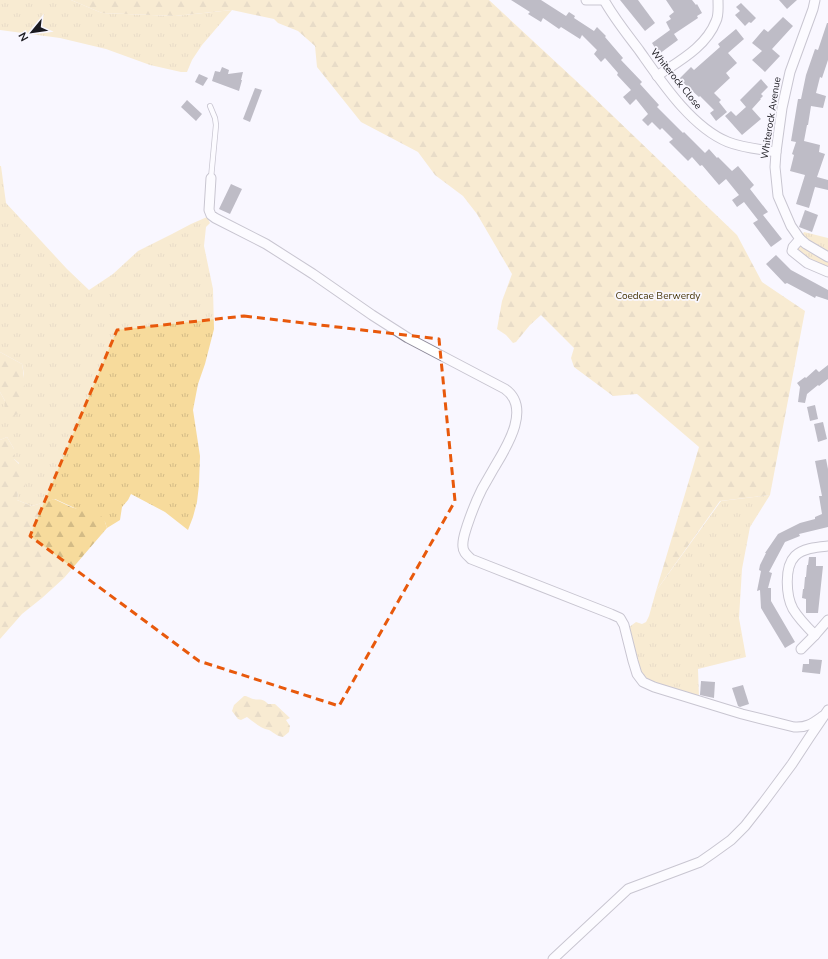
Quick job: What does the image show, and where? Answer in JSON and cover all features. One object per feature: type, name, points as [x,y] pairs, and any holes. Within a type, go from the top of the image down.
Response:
[{"type":"street","points":[[586,0],[600,0]]},
{"type":"street","name":"Whiterock Close","points":[[604,0],[618,22],[658,76],[683,108],[697,122],[727,142],[744,147],[776,152]]},
{"type":"street","points":[[658,76],[702,43],[716,21],[718,0]]},
{"type":"street","name":"Whiterock Avenue","points":[[816,0],[790,72],[782,108],[774,167],[778,196],[791,226],[800,239],[828,257]]},
{"type":"street","points":[[211,178],[209,210],[211,215],[215,218],[266,244],[408,338],[511,393],[515,400],[517,410],[516,422],[507,446],[493,469],[472,513],[463,540],[464,553],[471,559],[620,618],[624,624],[637,674],[643,682],[654,687],[742,714],[786,725],[802,727],[810,724],[826,713]]},
{"type":"street","points":[[800,239],[792,247],[792,251],[807,263],[828,272]]},
{"type":"street","points":[[815,635],[793,609],[788,595],[788,574],[795,556],[811,548],[828,546]]},
{"type":"street","points":[[801,649],[828,620]]},
{"type":"street","points":[[552,959],[628,889],[700,862],[731,840],[763,803],[792,764],[826,713]]},
{"type":"street","points":[[802,727],[808,732],[808,738]]},
{"type":"lane","points":[[210,106],[216,125],[211,178]]},
{"type":"highlighted area","points":[[244,316],[439,339],[455,501],[339,706],[199,661],[30,536],[117,330]]},
{"type":"green space","points":[[0,0],[71,0],[102,13],[175,16],[232,10],[202,45],[192,60],[187,72],[181,72],[150,65],[106,49],[60,38],[0,30]]},
{"type":"green space","name":"Coedcae Berwerdy","points":[[71,0],[489,0],[587,91],[737,235],[762,282],[805,311],[770,495],[720,501],[656,591],[699,447],[637,394],[613,396],[574,367],[571,358],[574,348],[541,315],[530,325],[516,342],[513,343],[506,335],[497,329],[502,301],[512,274],[477,214],[463,196],[435,175],[418,152],[361,122],[317,67],[315,46],[298,31],[278,23],[274,19],[232,10],[175,16],[102,13]]},
{"type":"green space","points":[[0,166],[6,203],[67,269],[89,290],[113,274],[138,251],[207,217],[210,223],[206,227],[204,246],[213,289],[214,329],[198,384],[193,410],[200,456],[199,485],[197,502],[188,530],[165,512],[131,494],[122,507],[120,520],[107,528],[105,522],[55,499],[32,506],[17,500],[19,463],[14,459],[14,449],[7,437],[0,440],[0,392],[5,401],[5,418],[24,395],[24,374],[22,364],[0,352]]},
{"type":"green space","points":[[804,232],[828,238],[828,272],[818,269],[793,247]]},
{"type":"green space","points":[[0,352],[22,364],[25,393],[24,404],[18,413],[13,417],[5,418],[5,401],[0,392]]},
{"type":"green space","points":[[7,437],[14,449],[14,459],[27,472],[25,487],[18,491],[17,500],[32,506],[54,499],[71,507],[101,516],[107,528],[64,578],[22,614],[0,639],[0,440]]},
{"type":"green space","points":[[770,495],[750,527],[742,569],[739,618],[746,657],[698,669],[699,697],[655,684],[646,679],[639,671],[628,628],[636,622],[642,624],[646,622],[656,591],[721,501]]},
{"type":"green space","points":[[244,696],[263,700],[268,704],[275,704],[290,718],[286,720],[290,726],[289,732],[281,737],[260,727],[247,717],[241,720],[238,719],[232,711],[234,705]]},
{"type":"building","points":[[511,0],[541,0],[566,16],[569,12],[575,16],[574,18],[594,31],[597,27],[623,58],[621,60],[642,82],[640,84],[659,105],[657,107],[683,133],[684,132],[705,153],[709,149],[732,171],[738,166],[754,185],[750,189],[768,212],[763,215],[782,239],[771,247],[753,223],[758,220],[744,202],[737,207],[732,200],[739,195],[726,179],[719,185],[702,165],[700,166],[692,157],[688,161],[669,142],[673,139],[662,128],[660,130],[652,122],[648,126],[642,120],[648,114],[636,99],[630,105],[623,97],[631,90],[617,75],[618,73],[605,58],[601,62],[594,54],[597,50],[582,35],[580,39],[561,27],[559,29],[543,18],[541,22],[528,14],[530,12]]},
{"type":"building","points":[[620,0],[638,0],[655,23],[645,31]]},
{"type":"building","points":[[666,0],[692,0],[696,5],[697,4],[702,13],[697,16],[698,18],[674,34],[678,40],[659,54],[652,43],[670,30],[666,22],[671,19],[669,16],[674,12]]},
{"type":"building","points":[[779,0],[797,0],[787,9]]},
{"type":"building","points":[[741,3],[756,18],[745,26],[735,15],[740,11],[736,7]]},
{"type":"building","points":[[783,17],[793,26],[772,49],[780,56],[765,72],[752,60],[762,51],[752,43],[764,29],[768,32]]},
{"type":"building","points":[[827,23],[828,60],[822,78],[820,77],[816,93],[826,96],[823,108],[811,106],[804,141],[820,145],[819,152],[825,154],[817,177],[828,180],[828,190],[815,187],[809,208],[796,204],[805,175],[790,171],[794,155],[792,154],[796,142],[791,141],[798,99],[801,99],[806,75],[815,49],[818,50]]},
{"type":"building","points":[[736,29],[744,39],[728,53],[737,63],[726,73],[730,78],[714,93],[721,100],[719,102],[727,112],[716,121],[710,113],[714,110],[679,79],[691,67],[694,70],[720,47],[718,44]]},
{"type":"building","points":[[222,67],[229,70],[228,74],[243,72],[239,91],[212,81],[215,71],[220,72]]},
{"type":"building","points":[[199,74],[208,78],[203,86],[195,82]]},
{"type":"building","points":[[761,79],[768,87],[761,94],[763,96],[752,109],[761,119],[742,135],[725,116],[731,111],[736,116],[746,107],[740,100]]},
{"type":"building","points":[[255,88],[262,90],[250,122],[243,119]]},
{"type":"building","points":[[187,100],[202,114],[196,121],[181,107]]},
{"type":"building","points":[[231,184],[242,189],[230,214],[219,209]]},
{"type":"building","points":[[805,210],[818,215],[812,232],[799,227]]},
{"type":"building","points":[[776,255],[791,270],[828,290],[828,300],[816,296],[815,298],[787,283],[785,284],[766,264]]},
{"type":"building","points":[[828,365],[828,379],[807,394],[805,403],[798,402],[800,387],[797,383],[805,377],[806,378],[816,369],[819,372]]},
{"type":"building","points":[[815,405],[818,419],[810,421],[807,407]]},
{"type":"building","points":[[823,422],[827,439],[818,442],[814,424]]},
{"type":"building","points":[[826,459],[828,469],[828,527],[799,534],[800,536],[785,542],[769,572],[772,573],[768,588],[771,588],[771,601],[795,642],[785,648],[761,608],[760,590],[757,591],[761,571],[759,570],[760,565],[765,553],[778,534],[800,523],[815,519],[815,517],[822,514],[819,496],[822,496],[815,461]]},
{"type":"building","points":[[809,557],[816,557],[816,566],[823,566],[818,613],[806,613],[806,599],[802,598]]},
{"type":"building","points":[[809,659],[822,660],[820,674],[802,672],[803,664],[809,664]]},
{"type":"building","points":[[701,681],[715,682],[714,698],[700,695]]},
{"type":"building","points":[[743,685],[749,704],[740,707],[738,706],[732,688]]}]
